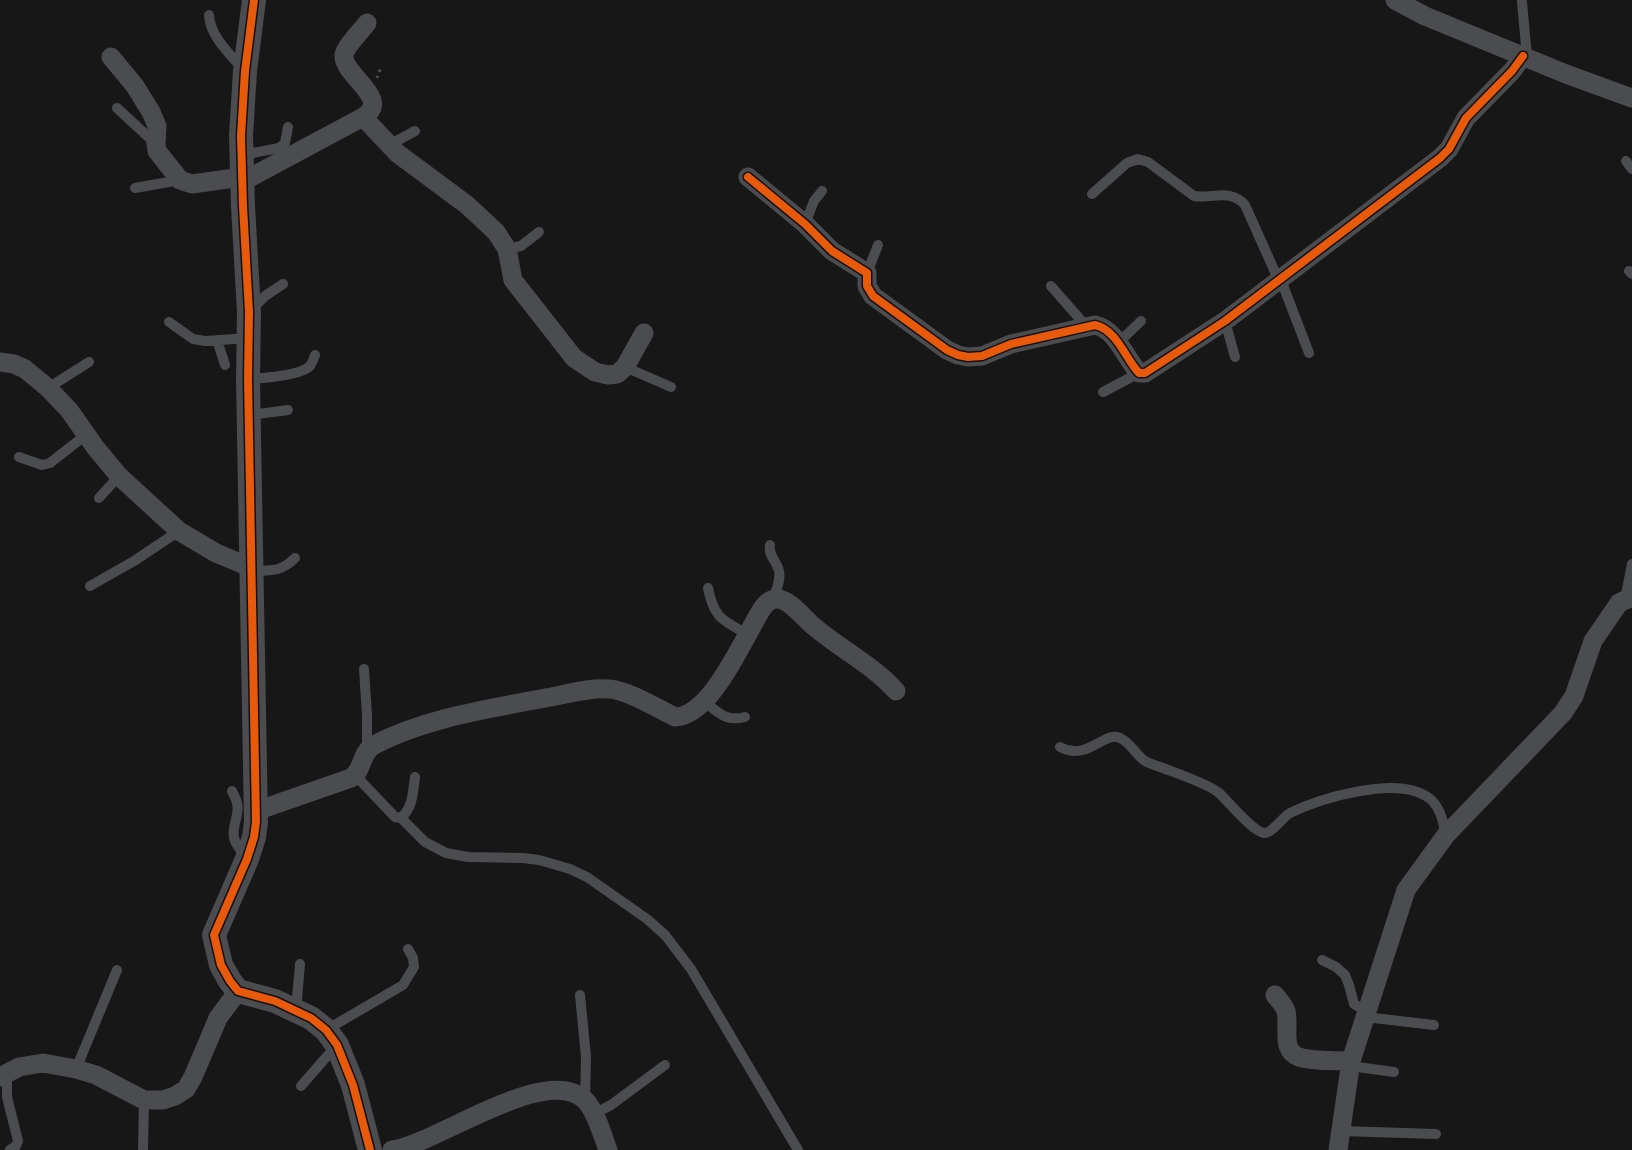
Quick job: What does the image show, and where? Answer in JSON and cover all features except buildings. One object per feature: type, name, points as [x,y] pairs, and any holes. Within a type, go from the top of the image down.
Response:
[{"type":"street","points":[[254,0],[245,71],[241,136],[249,312],[248,379],[256,811],[254,838],[247,859],[214,935],[221,965],[238,991],[275,1001],[296,1010],[311,1018],[331,1038],[353,1085],[370,1150]]},
{"type":"street","points":[[1395,0],[1424,16],[1566,74],[1632,98]]},
{"type":"street","points":[[111,57],[135,86],[151,112],[157,126],[157,151],[180,180],[192,184],[242,171],[362,117],[372,110],[371,97],[344,57],[344,53],[368,24]]},
{"type":"street","points":[[748,176],[806,224],[832,251],[867,273],[868,286],[873,296],[958,356],[982,356],[1011,344],[1086,326],[1100,326],[1118,342],[1139,373],[1145,373],[1225,321],[1280,281],[1440,158],[1449,150],[1466,118],[1525,56]]},
{"type":"street","points":[[362,117],[414,167],[467,206],[496,232],[507,249],[513,280],[574,358],[594,372],[608,375],[617,374],[625,367],[644,333]]},
{"type":"street","points":[[2,360],[25,369],[48,388],[69,410],[95,447],[119,476],[179,531],[197,543],[252,570]]},
{"type":"street","points":[[1338,1150],[1351,1064],[1406,890],[1446,835],[1563,713],[1574,696],[1593,641],[1619,603],[1628,598]]},
{"type":"street","points":[[256,811],[355,776],[359,772],[364,755],[372,746],[448,717],[605,688],[617,690],[675,717],[691,713],[704,702],[728,670],[763,607],[773,599],[787,602],[821,633],[880,675],[896,691]]},
{"type":"street","points":[[4,1075],[26,1066],[43,1063],[96,1075],[144,1100],[164,1100],[186,1089],[218,1018],[238,991]]},
{"type":"street","points":[[1275,995],[1286,1010],[1287,1042],[1294,1055],[1351,1064]]},
{"type":"street","points":[[392,1150],[416,1142],[523,1096],[547,1090],[566,1090],[590,1107],[608,1150]]},
{"type":"lane","points":[[1522,2],[1525,56]]},
{"type":"lane","points":[[209,15],[209,23],[213,32],[245,71]]},
{"type":"lane","points":[[117,108],[156,144]]},
{"type":"lane","points":[[242,171],[285,143],[288,127]]},
{"type":"lane","points":[[389,145],[415,131]]},
{"type":"lane","points":[[1092,194],[1127,163],[1138,159],[1148,162],[1194,196],[1204,197],[1226,194],[1237,197],[1245,205],[1280,281],[1309,353]]},
{"type":"lane","points":[[135,188],[180,180]]},
{"type":"lane","points":[[806,224],[814,202],[822,191]]},
{"type":"lane","points":[[507,249],[521,246],[539,232]]},
{"type":"lane","points":[[867,273],[878,245]]},
{"type":"lane","points":[[249,312],[265,296],[284,284]]},
{"type":"lane","points":[[1052,286],[1086,326]]},
{"type":"lane","points":[[1118,342],[1141,320]]},
{"type":"lane","points":[[1225,321],[1235,357]]},
{"type":"lane","points":[[169,322],[193,339],[249,338]]},
{"type":"lane","points":[[217,340],[225,365]]},
{"type":"lane","points":[[248,379],[278,377],[305,369],[310,366],[315,355]]},
{"type":"lane","points":[[48,388],[89,362]]},
{"type":"lane","points":[[625,367],[671,387]]},
{"type":"lane","points":[[1103,392],[1139,373]]},
{"type":"lane","points":[[250,415],[288,410]]},
{"type":"lane","points":[[19,457],[42,465],[50,463],[87,434]]},
{"type":"lane","points":[[99,498],[119,476]]},
{"type":"lane","points":[[90,586],[134,561],[179,531]]},
{"type":"lane","points":[[770,545],[770,553],[779,572],[779,581],[773,599]]},
{"type":"lane","points":[[252,570],[280,570],[295,558]]},
{"type":"lane","points":[[1628,598],[1632,564]]},
{"type":"lane","points":[[708,588],[710,602],[716,614],[747,634]]},
{"type":"lane","points":[[364,669],[368,715],[367,751]]},
{"type":"lane","points":[[704,702],[726,718],[734,720],[745,717]]},
{"type":"lane","points":[[1060,747],[1067,751],[1078,752],[1088,750],[1113,736],[1119,737],[1146,761],[1216,791],[1256,829],[1265,833],[1270,832],[1288,814],[1318,801],[1358,791],[1394,788],[1414,790],[1427,796],[1436,805],[1442,818],[1446,835]]},
{"type":"lane","points":[[355,776],[395,817],[402,818],[425,842],[446,853],[468,857],[523,858],[570,869],[587,878],[648,919],[665,935],[691,969],[798,1150]]},
{"type":"lane","points":[[402,818],[407,813],[410,804],[415,777]]},
{"type":"lane","points":[[232,791],[238,808],[233,836],[247,859]]},
{"type":"lane","points":[[301,1086],[331,1038],[403,985],[414,968],[413,958],[408,949]]},
{"type":"lane","points":[[1322,960],[1341,970],[1348,980],[1354,1004],[1366,1015],[1434,1025]]},
{"type":"lane","points":[[296,1010],[300,964]]},
{"type":"lane","points":[[76,1069],[117,970]]},
{"type":"lane","points":[[580,995],[590,1107],[611,1105],[665,1065]]},
{"type":"lane","points":[[1351,1064],[1394,1072]]},
{"type":"lane","points":[[4,1075],[7,1097],[18,1141],[16,1146],[10,1150]]},
{"type":"lane","points":[[143,1150],[144,1100]]},
{"type":"lane","points":[[1341,1131],[1436,1134]]},
{"type":"cycle path","points":[[254,0],[245,71],[241,136],[249,312],[248,379],[256,822],[254,837],[247,859],[214,935],[221,965],[238,991],[275,1001],[311,1018],[326,1030],[337,1045],[353,1085],[370,1150]]},
{"type":"cycle path","points":[[748,177],[805,224],[832,251],[867,273],[867,286],[873,296],[947,350],[968,357],[982,356],[1011,344],[1095,325],[1109,332],[1139,373],[1145,373],[1225,321],[1440,158],[1449,149],[1466,118],[1512,71],[1523,56]]}]
